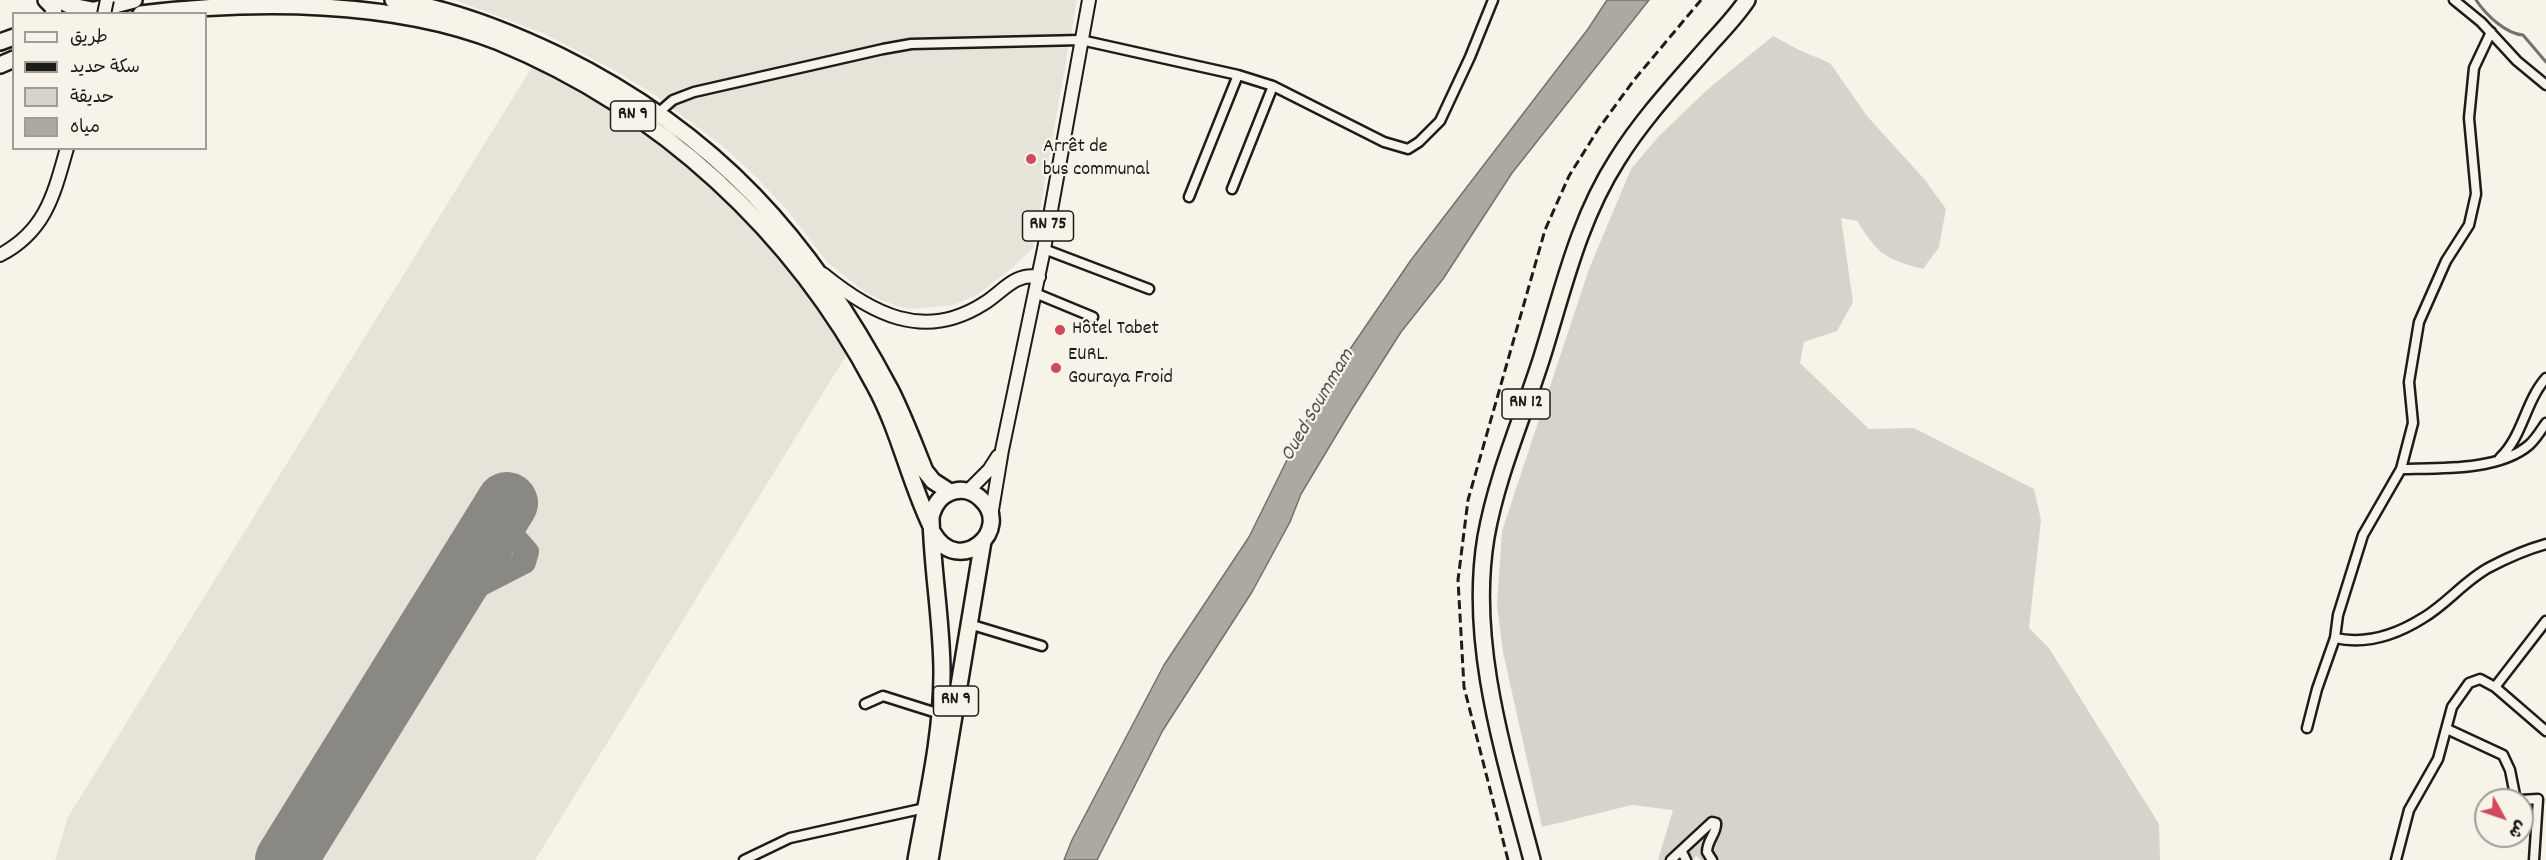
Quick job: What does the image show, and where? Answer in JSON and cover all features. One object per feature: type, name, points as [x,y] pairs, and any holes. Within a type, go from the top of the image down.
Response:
[{"type":"highway","points":[[59,0],[71,6],[103,6],[134,0]]},
{"type":"highway","points":[[64,0],[90,2],[103,6]]},
{"type":"highway","name":"RN 9","points":[[393,0],[439,8],[539,46],[607,81],[658,113],[717,159],[778,220],[815,267],[892,393],[925,471],[933,481],[950,492]]},
{"type":"highway","name":"RN 12","points":[[1532,860],[1512,781],[1482,640],[1481,580],[1492,508],[1543,356],[1578,239],[1601,189],[1629,141],[1748,0]]},
{"type":"highway","name":"RN 9","points":[[152,12],[183,6],[247,1],[323,4],[396,13],[435,21],[498,41],[574,79],[630,113],[687,153],[725,186],[764,225],[819,294],[875,385],[895,431],[916,494],[932,529],[941,640],[940,714],[916,860]]},
{"type":"highway","points":[[950,492],[968,492],[983,501],[991,516],[991,525],[983,541],[976,547],[960,551],[943,546],[932,529],[931,517],[937,502],[950,492]]},
{"type":"highway","name":"RN 9","points":[[930,860],[983,541]]},
{"type":"main road","name":"RN 75","points":[[991,516],[1002,450],[1039,277],[1089,0]]},
{"type":"main road","points":[[0,255],[30,234],[43,217],[54,193],[66,150]]},
{"type":"main road","points":[[815,267],[859,302],[900,320],[911,321],[957,316],[983,305],[1017,278],[1025,275],[1039,277]]},
{"type":"main road","name":"RN 75","points":[[968,492],[989,470],[1002,450]]},
{"type":"street","points":[[658,113],[673,100],[694,92],[911,44],[1081,40],[1238,75],[1273,86],[1384,142],[1408,149],[1440,122],[1493,0]]},
{"type":"street","points":[[2454,0],[2491,32],[2517,61],[2546,85]]},
{"type":"street","points":[[2307,728],[2317,689],[2335,638],[2338,615],[2362,535],[2401,469],[2413,423],[2409,382],[2419,322],[2446,261],[2469,225],[2476,194],[2469,118],[2474,68],[2491,32]]},
{"type":"street","points":[[1189,197],[1238,75]]},
{"type":"street","points":[[1232,189],[1273,86]]},
{"type":"street","points":[[1044,249],[1149,289]]},
{"type":"street","points":[[1035,293],[1093,317]]},
{"type":"street","points":[[2497,460],[2512,446],[2535,391],[2546,378]]},
{"type":"street","points":[[2401,469],[2453,468],[2497,460],[2519,453],[2531,444],[2546,423]]},
{"type":"street","points":[[2335,638],[2355,642],[2369,641],[2424,618],[2490,567],[2546,544]]},
{"type":"street","points":[[2494,687],[2546,621]]},
{"type":"street","points":[[969,624],[1042,646]]},
{"type":"street","points":[[2396,860],[2409,810],[2438,759],[2452,706],[2469,684],[2480,679],[2494,687],[2546,731]]},
{"type":"street","points":[[865,704],[882,696],[940,714]]},
{"type":"street","points":[[2446,729],[2503,755],[2515,788]]},
{"type":"street","points":[[2534,799],[2538,799],[2534,860]]},
{"type":"street","points":[[744,860],[790,838],[925,808]]},
{"type":"street","points":[[1671,860],[1684,856],[1709,824],[1714,822],[1717,825],[1716,830],[1707,846],[1707,852],[1712,860]]},
{"type":"shaded area","points":[[455,0],[1077,0],[1033,248],[1012,268],[977,295],[953,305],[912,309],[881,300],[865,292],[827,262],[788,211],[755,176],[726,149],[655,95],[614,70],[545,34]]},
{"type":"shaded area","points":[[532,67],[623,117],[653,138],[737,209],[785,260],[823,313],[847,354],[535,860],[55,860],[68,817]]},
{"type":"green space","points":[[1773,36],[1830,63],[1867,116],[1925,180],[1946,209],[1939,247],[1923,269],[1884,254],[1871,241],[1857,221],[1841,218],[1853,302],[1837,331],[1804,342],[1800,363],[1869,429],[1914,428],[2034,489],[2041,520],[2029,628],[2049,648],[2159,824],[2160,860],[1701,860],[1696,856],[1693,860],[1658,860],[1673,810],[1632,805],[1542,827],[1503,652],[1497,606],[1502,531],[1589,269],[1631,169],[1659,136],[1707,90]]},
{"type":"water","name":"Oued Soummam","points":[[1607,0],[1649,0],[1512,173],[1443,279],[1401,332],[1301,494],[1290,522],[1252,592],[1163,730],[1097,860],[1064,860],[1072,840],[1164,665],[1249,537],[1320,393],[1411,260],[1588,29]]},
{"type":"waterway","points":[[2476,0],[2497,23],[2510,31],[2523,35],[2546,62]]},
{"type":"taxiway","points":[[446,602],[524,562],[527,552],[512,536],[494,524]]},
{"type":"runway","points":[[286,860],[507,503]]},
{"type":"railway","points":[[1508,860],[1464,687],[1458,580],[1468,500],[1545,230],[1569,176],[1599,128],[1634,80],[1701,0]]},
{"type":"place","name":"Arrêt de bus communal","points":[[1031,159]]},
{"type":"place","name":"Hôtel Tabet","points":[[1060,330]]},
{"type":"place","name":"EURL. Gouraya Froid","points":[[1056,368]]}]
